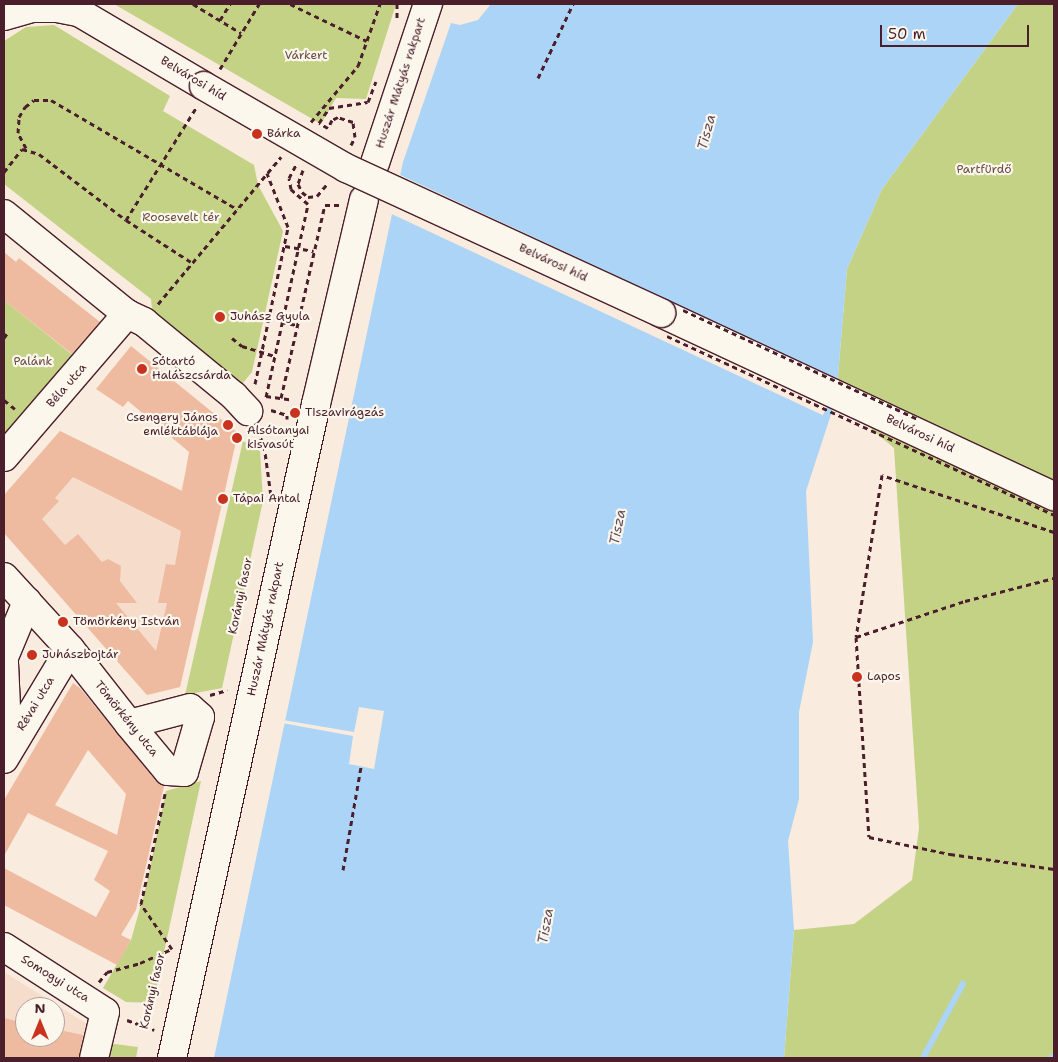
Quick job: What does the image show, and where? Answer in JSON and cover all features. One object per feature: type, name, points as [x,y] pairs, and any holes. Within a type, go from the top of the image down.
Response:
[{"type":"street","name":"Huszár Mátyás rakpart","points":[[375,163],[428,4]]},
{"type":"street","points":[[4,16],[32,8],[74,8]]},
{"type":"street","name":"Belvárosi híd","points":[[74,8],[346,168],[1054,496]]},
{"type":"street","name":"Huszár Mátyás rakpart","points":[[172,1058],[363,203]]},
{"type":"street","points":[[4,214],[234,396],[260,404]]},
{"type":"street","name":"Béla utca","points":[[4,457],[136,318]]},
{"type":"street","name":"Tömörkény utca","points":[[4,578],[70,650],[130,724],[168,777]]},
{"type":"street","points":[[4,658],[27,602]]},
{"type":"street","name":"Révai utca","points":[[6,755],[70,650]]},
{"type":"street","points":[[4,663],[6,755]]},
{"type":"street","points":[[130,724],[190,708],[200,717],[184,772],[168,777]]},
{"type":"street","name":"Somogyi utca","points":[[4,948],[95,1005]]},
{"type":"street","points":[[94,1058],[95,1005]]},
{"type":"path","points":[[193,4],[241,33]]},
{"type":"path","points":[[220,20],[230,4]]},
{"type":"path","points":[[126,220],[163,163],[207,86],[258,4]]},
{"type":"path","points":[[290,4],[367,41]]},
{"type":"path","points":[[304,130],[358,66],[380,4]]},
{"type":"path","points":[[395,24],[396,4]]},
{"type":"path","points":[[538,78],[573,4]]},
{"type":"path","points":[[324,107],[368,102],[377,76]]},
{"type":"path","points":[[191,262],[126,220],[39,154],[26,148],[18,132],[19,117],[25,107],[34,100],[51,100],[163,163],[237,209]]},
{"type":"path","points":[[328,108],[319,123],[328,128],[332,120],[346,118],[356,128],[347,153]]},
{"type":"path","points":[[4,172],[26,148]]},
{"type":"path","points":[[136,318],[191,262],[285,152]]},
{"type":"path","points":[[260,404],[274,356],[308,204],[291,189],[289,178],[296,164],[305,168],[298,184],[308,197],[317,196],[324,191],[330,179]]},
{"type":"path","points":[[267,173],[288,227],[264,353],[260,404],[271,497]]},
{"type":"path","points":[[281,398],[325,205],[363,203]]},
{"type":"path","points":[[285,246],[314,252]]},
{"type":"path","points":[[281,322],[297,325]]},
{"type":"path","points":[[4,338],[8,332]]},
{"type":"path","points":[[232,338],[242,346],[274,356]]},
{"type":"path","points":[[260,404],[281,398],[294,400]]},
{"type":"path","points":[[260,404],[287,414],[286,424]]},
{"type":"path","points":[[1054,532],[882,475],[856,637],[869,837],[950,854],[1054,869]]},
{"type":"path","points":[[269,507],[275,479]]},
{"type":"path","points":[[856,637],[965,601],[1054,578]]},
{"type":"path","points":[[226,696],[230,680]]},
{"type":"path","points":[[343,870],[362,767]]},
{"type":"path","points":[[95,1005],[107,972],[140,963],[172,949],[141,904],[168,777]]},
{"type":"path","name":"Korányi fasor","points":[[170,958],[174,939]]},
{"type":"path","name":"Korányi fasor","points":[[152,1036],[155,1020]]},
{"type":"shaded area","points":[[60,431],[181,490],[185,474],[227,483],[180,687],[147,695],[4,533],[4,495]]},
{"type":"shaded area","points":[[4,972],[44,997],[15,997],[15,1047],[65,1047],[65,1010],[108,1037],[104,1058],[4,1058]]},
{"type":"green space","name":"Várkert","points":[[114,4],[396,4],[366,99],[336,98],[321,124]]},
{"type":"green space","name":"Partfürdő","points":[[1018,4],[1054,4],[1054,1058],[784,1058],[794,930],[854,924],[912,880],[919,828],[894,448],[836,399],[847,269],[882,189]]},
{"type":"green space","name":"Roosevelt tér","points":[[54,25],[170,96],[163,111],[254,165],[258,185],[283,231],[252,372],[238,389],[153,319],[151,299],[4,184],[4,41],[26,27]]},
{"type":"green space","name":"Palánk","points":[[4,300],[75,357],[4,445]]},
{"type":"green space","points":[[243,441],[260,451],[263,501],[222,688],[185,695]]},
{"type":"green space","points":[[201,781],[153,1003],[126,1002],[103,988],[131,940],[146,887],[166,791]]},
{"type":"green space","points":[[107,1043],[138,1047],[136,1058],[104,1058]]},
{"type":"water","name":"Tisza","points":[[491,4],[1018,4],[882,189],[847,269],[836,399],[806,491],[813,642],[799,712],[799,799],[788,841],[794,930],[784,1058],[214,1058],[403,162],[451,23],[460,25],[478,20]]},
{"type":"pier","points":[[398,174],[839,380],[823,415],[382,209]]},
{"type":"pier","points":[[359,707],[384,711],[374,769],[349,764],[353,736],[282,723],[283,720],[354,732]]},
{"type":"building","points":[[4,252],[16,262],[19,258],[100,322],[72,354],[4,300]]},
{"type":"building","points":[[131,346],[238,433],[180,687],[147,695],[4,533],[4,495],[60,431],[182,491],[189,452],[128,401],[123,407],[96,389]],"holes":[[[73,477],[181,531],[175,565],[166,564],[158,603],[167,603],[156,651],[116,603],[137,603],[120,581],[121,566],[108,559],[102,562],[78,534],[65,545],[42,519],[59,501],[55,498]]]},
{"type":"building","points":[[73,683],[80,688],[156,781],[164,786],[136,910],[121,935],[131,940],[117,965],[4,905],[4,868],[96,917],[110,891],[94,880],[108,851],[28,813],[4,856],[4,800]],"holes":[[[88,750],[126,794],[117,835],[55,805]]]},
{"type":"building","points":[[4,1018],[15,1021],[15,1047],[65,1047],[65,1031],[83,1035],[79,1058],[4,1058]]},
{"type":"waterway","points":[[923,1058],[963,984]]},
{"type":"place","name":"Bárka","points":[[257,134]]},
{"type":"place","name":"Juhász Gyula","points":[[220,317]]},
{"type":"place","name":"Sótartó Halászcsárda","points":[[142,369]]},
{"type":"place","name":"Tiszavirágzás","points":[[295,413]]},
{"type":"place","name":"Csengery János emléktáblája","points":[[228,425]]},
{"type":"place","name":"Alsótanyai kisvasút","points":[[237,438]]},
{"type":"place","name":"Tápai Antal","points":[[223,499]]},
{"type":"place","name":"Tömörkény István","points":[[63,622]]},
{"type":"place","name":"Juhászbojtár","points":[[32,655]]},
{"type":"place","name":"Lapos","points":[[857,677]]}]
